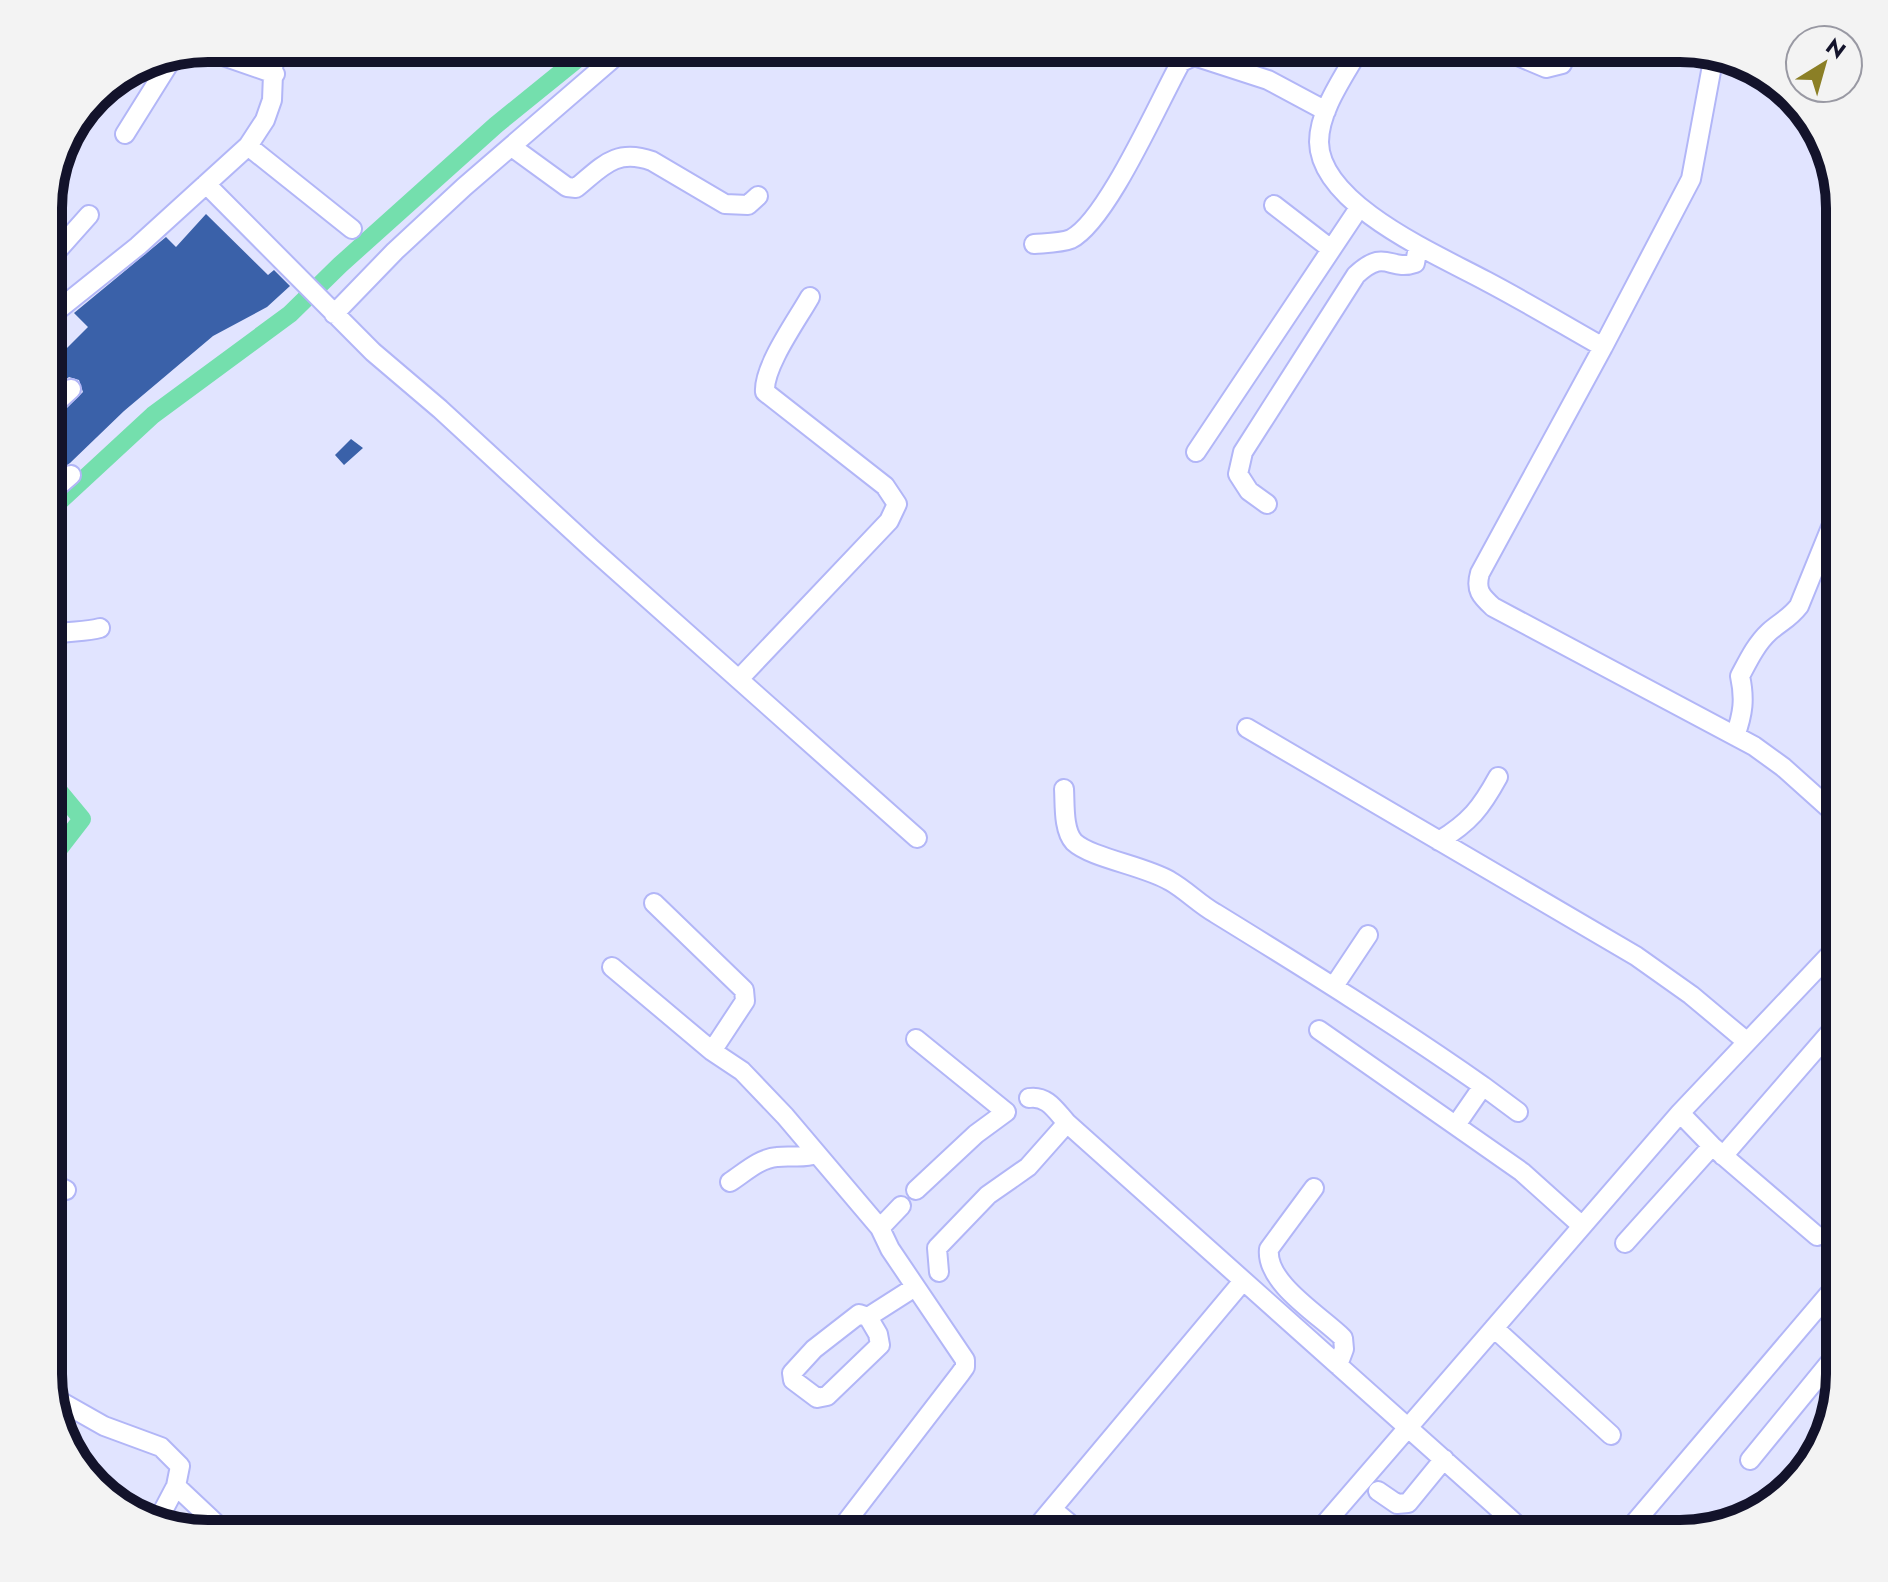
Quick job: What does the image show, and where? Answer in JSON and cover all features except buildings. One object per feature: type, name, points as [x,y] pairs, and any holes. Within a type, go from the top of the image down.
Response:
[{"type":"street","points":[[240,62],[275,74]]},
{"type":"street","points":[[62,307],[138,246],[248,146],[265,120],[272,100],[275,62]]},
{"type":"street","points":[[331,310],[609,62]]},
{"type":"street","points":[[1034,244],[1070,239],[1088,226],[1111,194],[1181,62]]},
{"type":"street","points":[[1212,62],[1268,80],[1326,111]]},
{"type":"street","points":[[1352,62],[1322,120],[1319,144],[1330,176],[1359,208],[1418,247],[1486,281],[1603,347]]},
{"type":"street","points":[[1532,62],[1546,68],[1563,62]]},
{"type":"street","points":[[1712,66],[1691,179],[1480,573],[1477,584],[1480,594],[1493,607],[1735,736],[1783,767],[1826,805]]},
{"type":"street","points":[[125,134],[166,69]]},
{"type":"street","points":[[248,146],[352,229]]},
{"type":"street","points":[[512,147],[567,187],[576,188],[597,168],[615,159],[639,156],[725,204],[748,205],[758,196]]},
{"type":"street","points":[[206,184],[373,352],[917,838]]},
{"type":"street","points":[[1274,205],[1331,249]]},
{"type":"street","points":[[1196,452],[1359,208]]},
{"type":"street","points":[[62,245],[89,215]]},
{"type":"street","points":[[1267,504],[1249,491],[1238,474],[1243,452],[1356,275],[1380,259],[1407,265],[1415,263],[1418,247]]},
{"type":"street","points":[[739,679],[895,512],[897,504],[885,486],[765,392],[764,382],[773,362],[810,297]]},
{"type":"street","points":[[62,397],[71,389]]},
{"type":"street","points":[[62,483],[71,475]]},
{"type":"street","points":[[1735,736],[1745,698],[1740,676],[1757,645],[1771,629],[1788,620],[1799,606],[1826,539]]},
{"type":"street","points":[[62,631],[86,632],[100,628]]},
{"type":"street","points":[[1247,728],[1636,956],[1691,995],[1746,1041]]},
{"type":"street","points":[[1439,841],[1465,825],[1482,806],[1498,777]]},
{"type":"street","points":[[1064,789],[1068,834],[1075,842],[1090,851],[1152,871],[1172,882],[1211,911],[1334,986],[1518,1112]]},
{"type":"street","points":[[654,903],[744,990],[745,1001],[712,1051]]},
{"type":"street","points":[[1334,986],[1368,935]]},
{"type":"street","points":[[1328,1520],[1680,1113],[1826,958]]},
{"type":"street","points":[[612,967],[712,1051],[742,1071],[764,1093],[880,1228],[890,1249],[963,1356],[965,1367],[848,1520]]},
{"type":"street","points":[[1319,1030],[1522,1172],[1581,1225]]},
{"type":"street","points":[[1625,1243],[1826,1036]]},
{"type":"street","points":[[916,1039],[1006,1112],[976,1134],[916,1190]]},
{"type":"street","points":[[1456,1125],[1483,1086]]},
{"type":"street","points":[[1029,1098],[1039,1097],[1046,1101],[1512,1520]]},
{"type":"street","points":[[1680,1113],[1717,1151],[1817,1236]]},
{"type":"street","points":[[939,1272],[937,1248],[988,1195],[1028,1167],[1067,1123]]},
{"type":"street","points":[[730,1182],[764,1160],[778,1157],[801,1159],[817,1154]]},
{"type":"street","points":[[62,1188],[66,1190]]},
{"type":"street","points":[[1314,1188],[1269,1249],[1268,1257],[1279,1280],[1343,1338],[1344,1349],[1338,1365]]},
{"type":"street","points":[[880,1228],[901,1206]]},
{"type":"street","points":[[1043,1520],[1243,1281]]},
{"type":"street","points":[[868,1317],[915,1287]]},
{"type":"street","points":[[1637,1520],[1826,1297]]},
{"type":"street","points":[[859,1314],[868,1317],[878,1334],[880,1345],[827,1396],[817,1398],[793,1380],[792,1373],[814,1349],[859,1314]]},
{"type":"street","points":[[1494,1328],[1611,1435]]},
{"type":"street","points":[[1750,1460],[1826,1367]]},
{"type":"street","points":[[65,1404],[104,1426],[161,1447],[180,1466],[176,1486],[162,1512]]},
{"type":"street","points":[[1378,1491],[1397,1504],[1408,1503],[1444,1459]]},
{"type":"street","points":[[176,1486],[212,1520]]},
{"type":"street","points":[[1052,1509],[1065,1520]]},
{"type":"waterway","points":[[62,499],[153,415],[290,314],[496,125],[574,62]]},
{"type":"waterway","points":[[62,795],[82,819],[62,845]]}]
